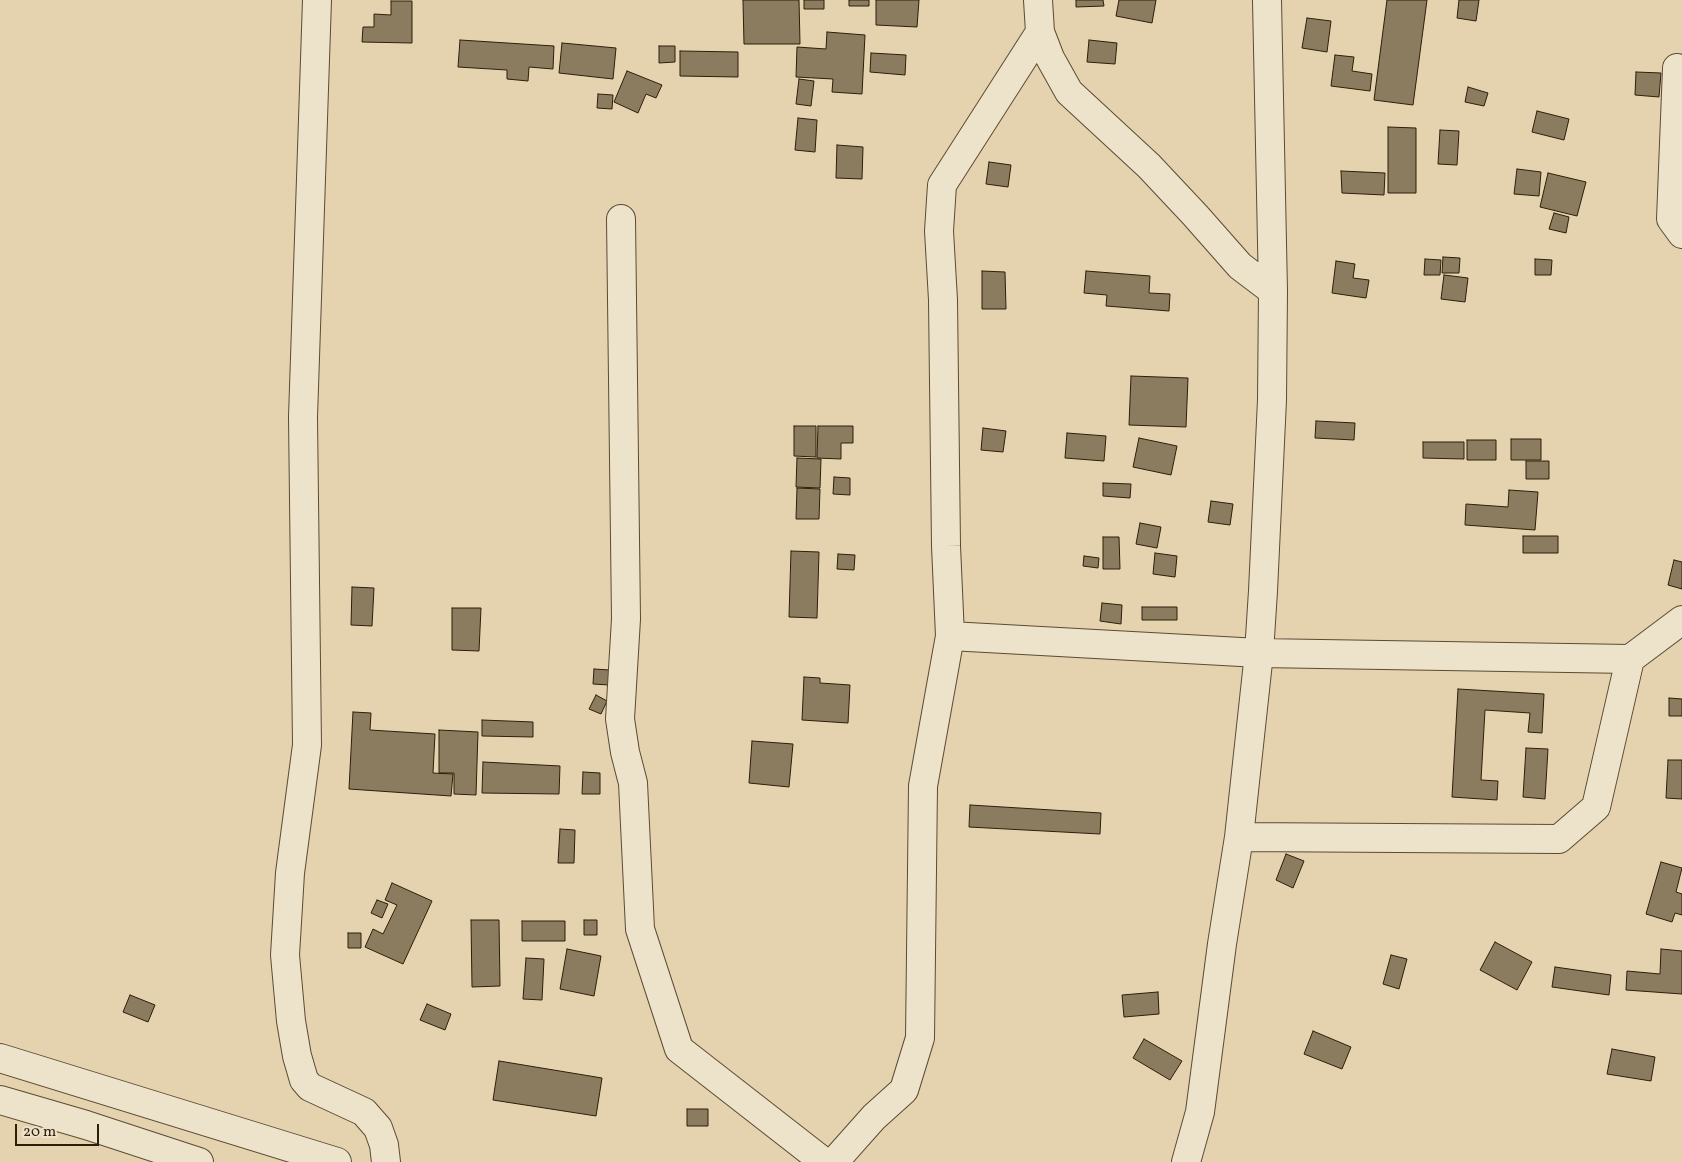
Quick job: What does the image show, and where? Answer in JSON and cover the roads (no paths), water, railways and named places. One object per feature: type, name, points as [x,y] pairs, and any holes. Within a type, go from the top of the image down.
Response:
[{"type":"street","points":[[317,0],[304,416],[307,746],[290,873],[285,955],[291,1022],[297,1056],[304,1080],[310,1087],[364,1112],[378,1128],[384,1145],[386,1162]]},
{"type":"street","points":[[1038,0],[1040,32],[1050,58],[1069,92],[1148,166],[1195,214],[1240,266],[1273,291]]},
{"type":"street","points":[[1186,1162],[1200,1112],[1222,944],[1239,837],[1264,590],[1273,291],[1267,0]]},
{"type":"street","points":[[834,1162],[874,1117],[904,1090],[920,1038],[923,786],[950,636],[946,546],[943,300],[939,231],[942,185],[1040,32]]},
{"type":"street","points":[[1677,68],[1671,219],[1682,234]]},
{"type":"street","points":[[621,218],[626,619],[620,718],[633,783],[640,928],[680,1049],[824,1162]]},
{"type":"street","points":[[950,636],[1259,652],[1630,659],[1682,620]]},
{"type":"street","points":[[1239,837],[1559,839],[1596,807],[1630,659]]},
{"type":"street","points":[[0,1058],[337,1162]]},
{"type":"street","points":[[34,1111],[46,1072]]},
{"type":"street","points":[[0,1100],[86,1125],[199,1162]]}]
